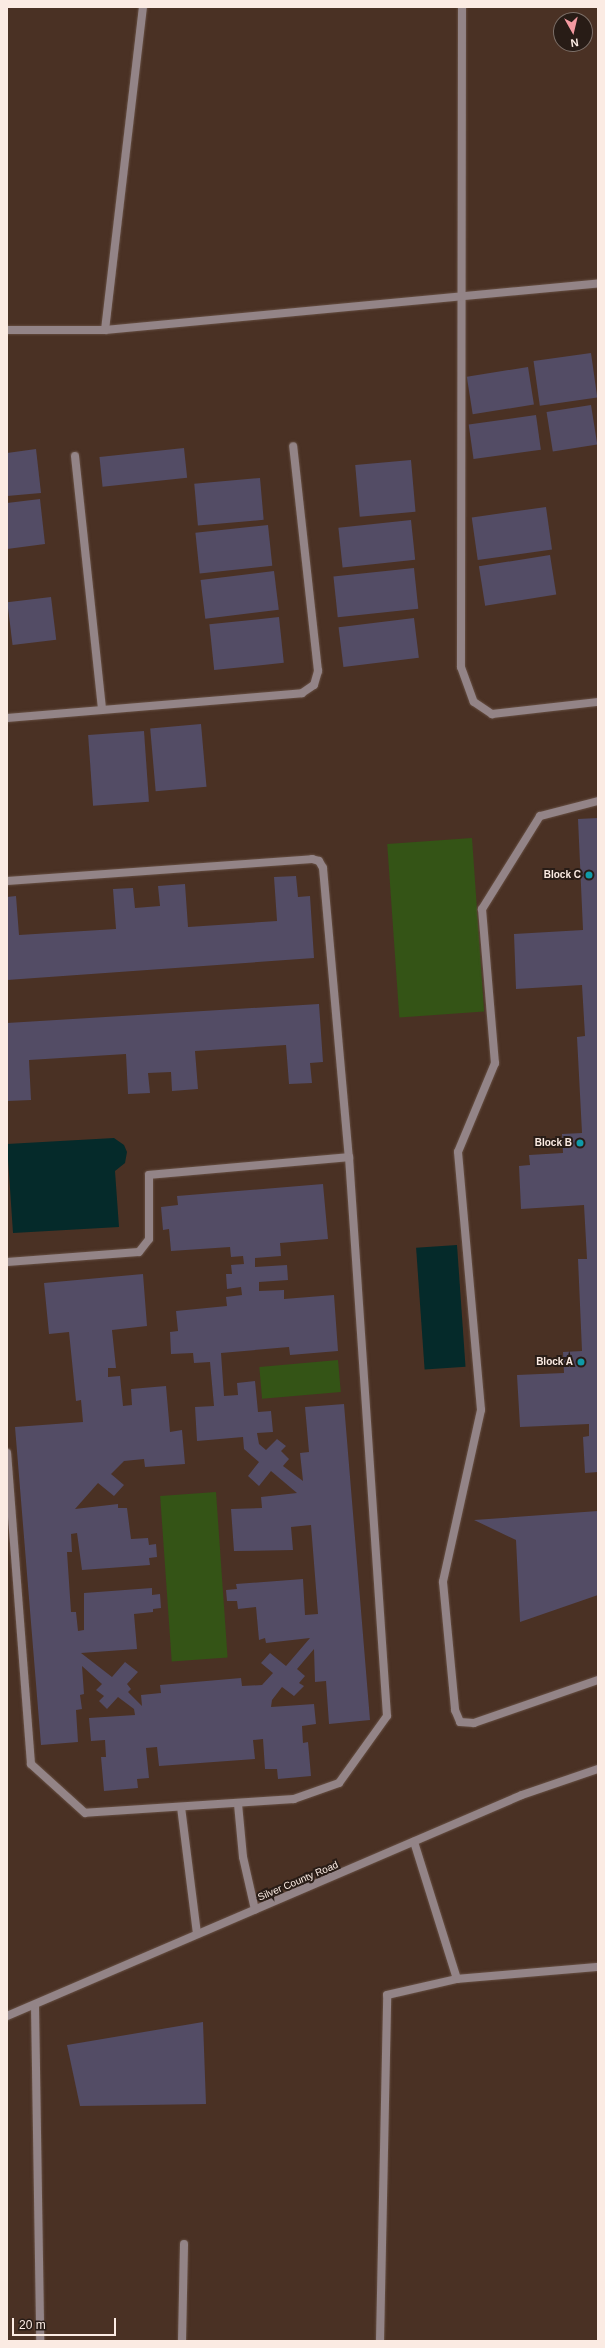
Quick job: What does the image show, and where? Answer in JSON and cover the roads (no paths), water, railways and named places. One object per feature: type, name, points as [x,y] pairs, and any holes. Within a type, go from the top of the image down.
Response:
[{"type":"street","points":[[105,330],[143,7]]},
{"type":"street","points":[[462,7],[461,667],[474,702],[492,714],[598,702]]},
{"type":"street","points":[[7,330],[105,330],[598,283]]},
{"type":"street","points":[[7,718],[302,693],[314,684],[318,671],[293,446]]},
{"type":"street","points":[[74,456],[102,710]]},
{"type":"street","points":[[598,801],[540,816],[482,909],[494,1063],[458,1152],[481,1410],[443,1582],[455,1710],[460,1722],[474,1723],[598,1680]]},
{"type":"street","points":[[7,881],[319,861],[323,868],[349,1157],[387,1716],[339,1783],[294,1799],[238,1804],[86,1813],[31,1764],[7,1453]]},
{"type":"street","points":[[7,1262],[140,1252],[149,1239],[149,1175],[349,1157]]},
{"type":"street","name":"Silver County Road","points":[[7,2016],[522,1795],[598,1769]]},
{"type":"street","points":[[238,1804],[243,1857],[255,1910]]},
{"type":"street","points":[[181,1807],[197,1934]]},
{"type":"street","points":[[414,1842],[457,1979]]},
{"type":"street","points":[[380,2341],[388,1995],[457,1979],[598,1967]]},
{"type":"street","points":[[35,2005],[40,2341]]},
{"type":"street","points":[[182,2341],[184,2244]]},
{"type":"water","points":[[114,1138],[124,1145],[127,1152],[125,1163],[115,1171],[119,1227],[13,1233],[7,1144]]},
{"type":"water","points":[[457,1245],[466,1367],[425,1370],[416,1248]]},
{"type":"place","name":"Block C","points":[[589,875]]},
{"type":"place","name":"Block B","points":[[580,1143]]},
{"type":"place","name":"Block A","points":[[581,1362]]}]
